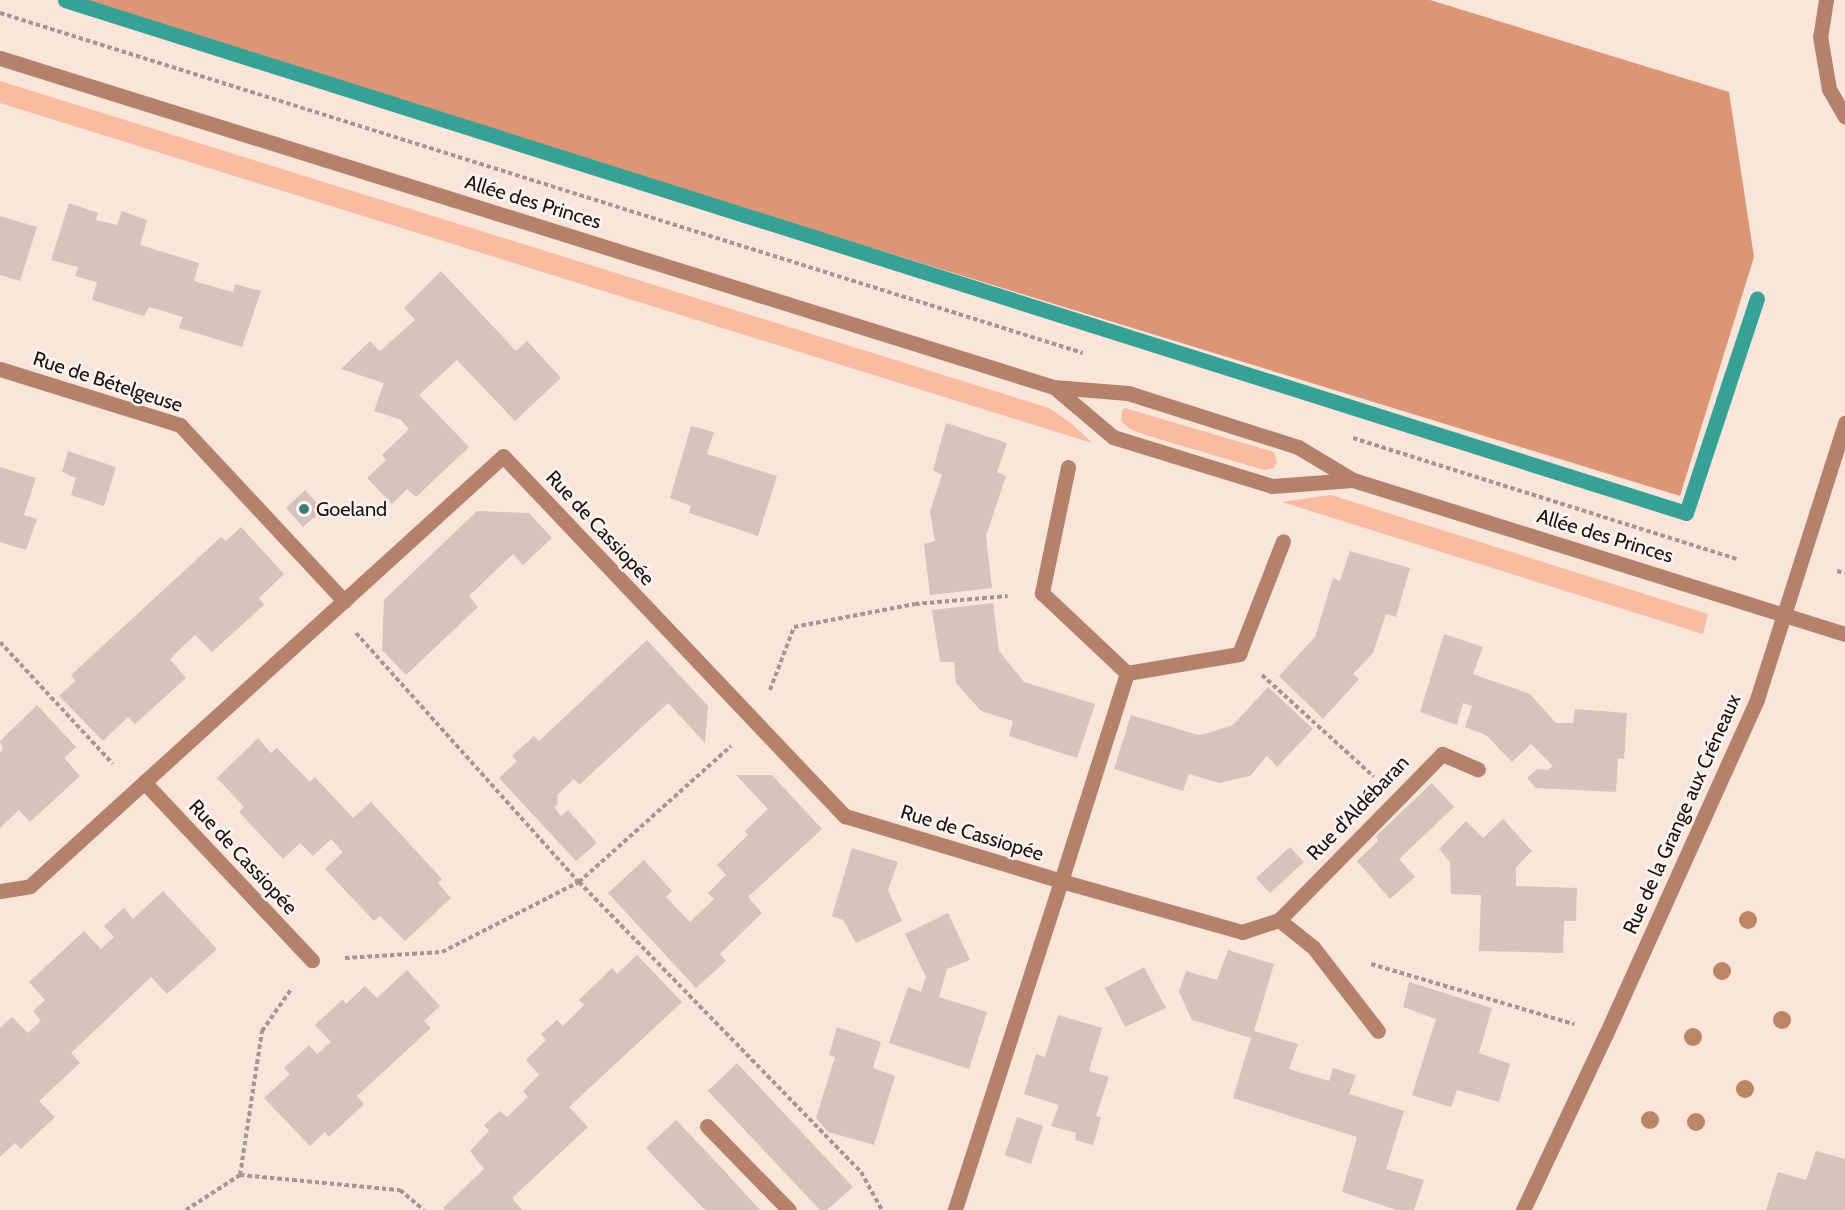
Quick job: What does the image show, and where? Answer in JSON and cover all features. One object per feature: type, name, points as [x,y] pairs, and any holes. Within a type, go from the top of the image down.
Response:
[{"type":"street","points":[[1826,0],[1820,36],[1830,89],[1845,117]]},
{"type":"street","name":"Allée des Princes","points":[[0,58],[1054,387],[1128,393],[1298,447],[1353,480],[1845,634]]},
{"type":"street","name":"Rue de Bételgeuse","points":[[0,369],[180,425],[345,601]]},
{"type":"street","name":"Allée des Princes","points":[[1054,387],[1113,437],[1272,486],[1353,480]]},
{"type":"street","name":"Rue de la Grange aux Créneaux","points":[[1523,1210],[1606,1034],[1757,699],[1845,423]]},
{"type":"street","name":"Rue de Cassiopée","points":[[0,891],[30,886],[503,456],[845,816],[1061,881]]},
{"type":"street","points":[[1068,467],[1042,593],[1127,673],[1239,654],[1283,541]]},
{"type":"street","name":"Rue de Cassiopée","points":[[956,1210],[1127,673]]},
{"type":"street","name":"Rue d'Aldébaran","points":[[1061,881],[1242,932],[1278,920],[1442,754],[1478,769]]},
{"type":"street","name":"Rue de Cassiopée","points":[[140,786],[312,960]]},
{"type":"street","points":[[1278,920],[1313,947],[1378,1031]]},
{"type":"street","points":[[707,1126],[789,1210]]},
{"type":"path","points":[[0,13],[1085,354]]},
{"type":"path","points":[[1348,437],[1736,559]]},
{"type":"path","points":[[1837,571],[1845,573]]},
{"type":"path","points":[[240,1175],[262,1031],[312,960],[442,952],[579,882],[757,723],[794,627],[915,604],[1042,593]]},
{"type":"path","points":[[345,601],[357,637],[579,882],[861,1172],[882,1210]]},
{"type":"path","points":[[0,642],[140,786]]},
{"type":"path","points":[[1239,654],[1397,798]]},
{"type":"path","points":[[1369,964],[1606,1034]]},
{"type":"path","points":[[186,1210],[240,1175],[400,1190],[424,1210]]},
{"type":"shaded area","points":[[64,0],[1430,0],[1729,92],[1754,257],[1680,496]]},
{"type":"shaded area","points":[[0,81],[1049,408],[1071,423],[1092,443],[0,103]]},
{"type":"shaded area","points":[[1125,408],[1274,452],[1277,462],[1274,468],[1264,470],[1145,435],[1130,429],[1121,421],[1122,411]]},
{"type":"shaded area","points":[[1331,495],[1708,614],[1703,634],[1282,502]]},
{"type":"building","points":[[69,203],[98,213],[96,220],[117,225],[122,211],[147,220],[140,245],[199,263],[194,281],[233,292],[235,284],[261,291],[242,347],[179,328],[183,317],[149,307],[144,316],[92,300],[97,282],[75,276],[78,267],[51,260]]},
{"type":"building","points":[[0,216],[37,227],[20,281],[0,275]]},
{"type":"building","points":[[441,271],[516,351],[527,341],[561,378],[515,421],[457,360],[419,395],[469,447],[416,497],[407,489],[392,504],[367,478],[386,460],[382,455],[409,429],[401,420],[374,411],[384,383],[341,369],[370,341],[380,351],[415,320],[404,308]]},
{"type":"building","points":[[946,423],[1007,443],[997,472],[1006,476],[986,536],[992,588],[930,595],[924,544],[935,541],[930,511],[942,475],[933,470]]},
{"type":"building","points":[[691,426],[714,432],[707,454],[777,476],[758,536],[689,513],[691,506],[670,498]]},
{"type":"building","points":[[68,451],[116,467],[104,506],[71,495],[76,478],[62,472]]},
{"type":"building","points":[[0,467],[36,478],[24,515],[37,519],[26,550],[0,542]]},
{"type":"building","name":"Goeland","points":[[305,490],[323,510],[303,527],[286,508]]},
{"type":"building","points":[[477,511],[529,513],[552,538],[523,565],[513,554],[469,596],[478,607],[406,675],[382,650],[384,600]]},
{"type":"building","points":[[241,527],[284,574],[259,598],[264,605],[212,652],[195,635],[170,659],[186,678],[135,724],[128,717],[103,741],[59,696],[75,681],[71,675],[221,537],[226,541]]},
{"type":"building","points":[[1350,551],[1410,568],[1396,617],[1386,614],[1373,653],[1353,674],[1359,679],[1323,719],[1279,676],[1315,637],[1333,578],[1340,581]]},
{"type":"building","points":[[993,603],[999,651],[1024,682],[1095,704],[1077,758],[1009,736],[1013,721],[981,711],[956,683],[954,662],[940,662],[932,610]]},
{"type":"building","points":[[1444,634],[1483,647],[1473,674],[1530,694],[1556,723],[1573,723],[1575,709],[1627,713],[1624,759],[1618,758],[1616,792],[1536,788],[1527,778],[1537,769],[1548,770],[1553,766],[1531,744],[1512,762],[1486,735],[1465,727],[1472,706],[1463,703],[1457,725],[1420,712]]},
{"type":"building","points":[[647,640],[708,706],[705,743],[668,703],[579,785],[574,779],[557,795],[558,804],[554,807],[561,816],[568,810],[597,843],[576,861],[499,778],[517,761],[512,756],[534,736],[539,741]]},
{"type":"building","points":[[1268,687],[1313,729],[1277,767],[1267,756],[1250,776],[1219,783],[1189,774],[1183,791],[1114,769],[1131,715],[1198,735],[1205,734],[1233,725]]},
{"type":"building","points":[[37,705],[76,747],[64,758],[80,776],[30,822],[19,810],[0,828],[0,753],[3,749],[0,741]]},
{"type":"building","points":[[258,738],[271,753],[277,748],[310,782],[315,777],[353,818],[371,802],[442,879],[438,883],[451,898],[405,941],[380,916],[374,921],[325,869],[343,852],[331,839],[313,856],[300,843],[283,859],[239,812],[244,807],[217,778]]},
{"type":"building","points":[[736,775],[772,775],[822,829],[748,897],[762,913],[720,954],[726,961],[696,988],[608,893],[644,860],[672,891],[666,897],[690,922],[714,899],[708,893],[726,875],[717,865],[748,835],[745,831],[768,809]]},
{"type":"building","points":[[1432,783],[1454,807],[1399,859],[1415,877],[1390,899],[1357,861],[1378,841],[1376,836]]},
{"type":"building","points":[[1503,819],[1532,851],[1516,867],[1516,886],[1577,888],[1576,921],[1564,921],[1563,953],[1479,951],[1481,895],[1451,894],[1450,862],[1439,849],[1466,821],[1483,838]]},
{"type":"building","points":[[1290,847],[1304,862],[1270,893],[1256,878]]},
{"type":"building","points":[[852,848],[898,862],[888,890],[902,921],[856,943],[843,920],[832,916]]},
{"type":"building","points":[[163,891],[217,949],[167,994],[151,977],[71,1053],[80,1063],[39,1101],[55,1117],[21,1149],[15,1143],[0,1157],[0,1028],[12,1017],[28,1033],[41,1021],[33,1011],[45,1000],[29,982],[84,931],[101,949],[114,937],[104,926],[124,908],[133,919]]},
{"type":"building","points":[[948,913],[970,960],[947,969],[939,997],[987,1012],[969,1069],[889,1043],[908,987],[921,992],[926,977],[905,934]]},
{"type":"building","points":[[1228,950],[1274,964],[1254,1031],[1298,1044],[1289,1069],[1329,1081],[1333,1068],[1356,1075],[1349,1094],[1404,1111],[1386,1169],[1424,1180],[1414,1210],[1397,1210],[1342,1192],[1357,1137],[1233,1098],[1251,1038],[1192,1020],[1179,992],[1186,971],[1217,980]]},
{"type":"building","points":[[637,955],[682,1002],[569,1107],[588,1127],[512,1198],[522,1210],[445,1210],[443,1208],[484,1169],[470,1151],[489,1131],[484,1125],[500,1111],[507,1117],[528,1097],[523,1091],[539,1075],[526,1060],[546,1040],[541,1034],[557,1020],[563,1026],[584,1005],[579,1000],[612,968],[617,974]]},
{"type":"building","points":[[1144,967],[1166,1008],[1125,1027],[1105,988]]},
{"type":"building","points":[[407,970],[440,1006],[424,1021],[431,1028],[357,1096],[364,1104],[329,1137],[325,1132],[310,1146],[264,1098],[290,1074],[284,1068],[309,1045],[317,1054],[331,1042],[315,1025],[343,999],[346,1004],[365,986],[377,998]]},
{"type":"building","points":[[1409,982],[1492,1008],[1479,1053],[1510,1064],[1499,1102],[1457,1090],[1451,1107],[1412,1095],[1436,1019],[1403,1007]]},
{"type":"building","points":[[1058,1015],[1102,1028],[1089,1071],[1109,1077],[1096,1116],[1101,1117],[1093,1145],[1075,1140],[1076,1133],[1051,1126],[1059,1105],[1024,1094],[1036,1054],[1045,1057]]},
{"type":"building","points":[[837,1027],[881,1042],[873,1068],[895,1076],[874,1145],[828,1132],[816,1118],[835,1057],[829,1055]]},
{"type":"building","points":[[737,1063],[853,1187],[827,1210],[820,1210],[708,1091]]},
{"type":"building","points":[[1017,1117],[1043,1126],[1031,1164],[1005,1155]]},
{"type":"building","points":[[676,1120],[760,1210],[705,1210],[646,1148]]},
{"type":"building","points":[[1816,1151],[1845,1159],[1845,1210],[1766,1210],[1778,1172],[1806,1180]]},
{"type":"waterway","points":[[65,0],[1686,513],[1757,298]]},
{"type":"place","name":"Goeland","points":[[304,509]]}]
